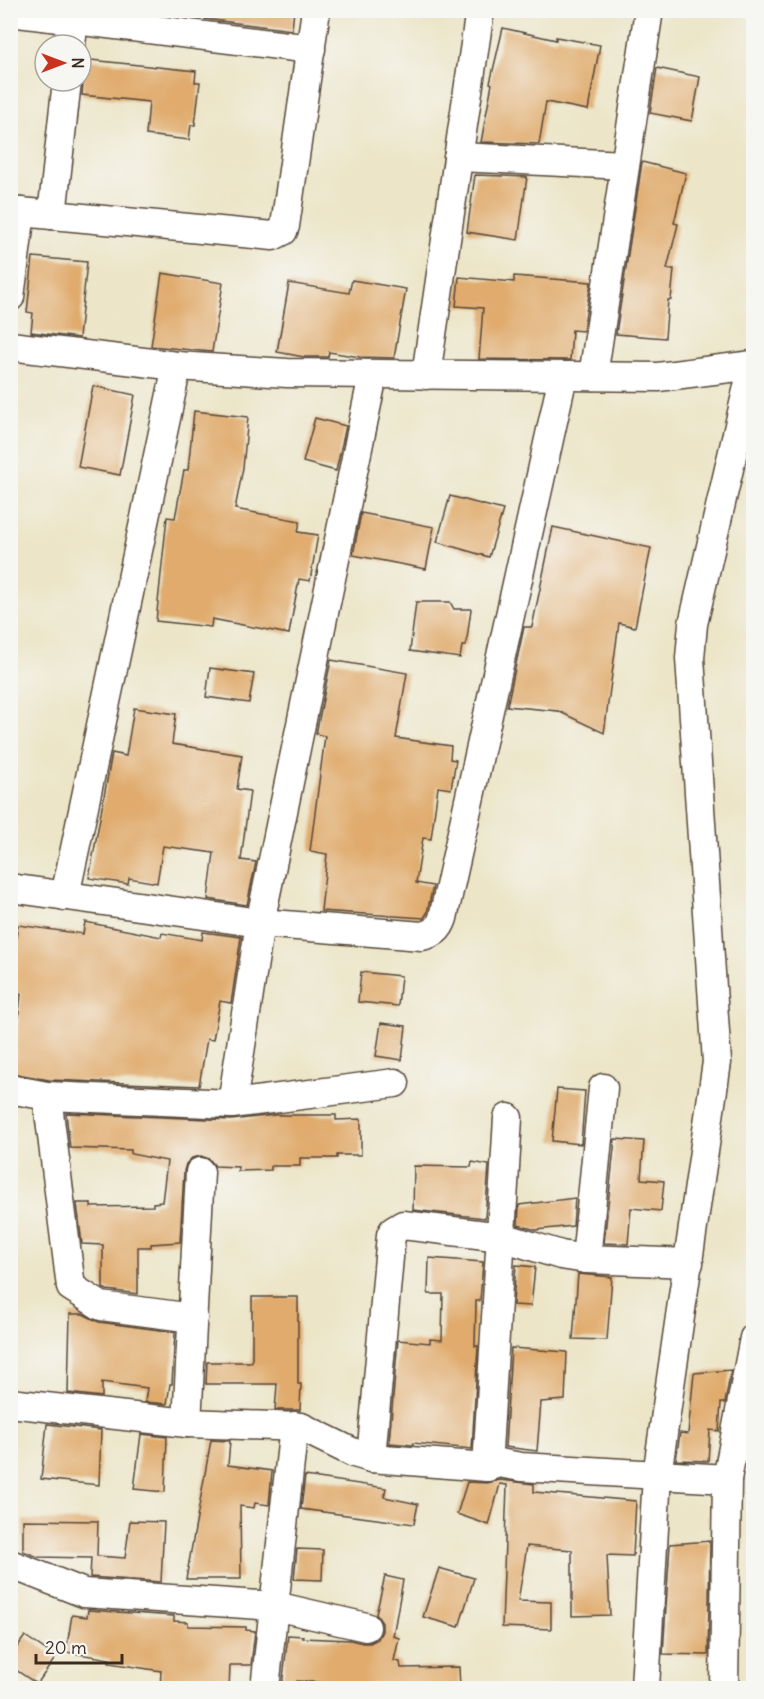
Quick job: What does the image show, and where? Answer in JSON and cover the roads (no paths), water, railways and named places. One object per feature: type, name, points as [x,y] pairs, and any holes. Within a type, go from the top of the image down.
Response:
[{"type":"street","points":[[10,297],[16,211],[278,235],[285,226],[316,10]]},
{"type":"street","points":[[426,375],[480,10]]},
{"type":"street","points":[[593,376],[649,10]]},
{"type":"street","points":[[10,12],[73,32],[310,49]]},
{"type":"street","points":[[52,215],[66,93]]},
{"type":"street","points":[[458,158],[625,165]]},
{"type":"street","points":[[10,346],[177,366],[287,373],[658,377],[753,365],[693,624],[691,642],[690,658],[717,1062],[657,1475],[645,1689]]},
{"type":"street","points":[[65,896],[177,366]]},
{"type":"street","points":[[232,1104],[260,923],[374,375]]},
{"type":"street","points":[[10,888],[260,923],[422,936],[433,933],[440,927],[563,376]]},
{"type":"street","points":[[10,1089],[47,1096],[232,1104],[395,1083]]},
{"type":"street","points":[[586,1258],[603,1088]]},
{"type":"street","points":[[47,1096],[71,1287],[101,1306],[193,1318]]},
{"type":"street","points":[[487,1467],[508,1118]]},
{"type":"street","points":[[187,1423],[200,1172]]},
{"type":"street","points":[[371,1458],[393,1231],[403,1225],[502,1237],[561,1254],[586,1258],[689,1263]]},
{"type":"street","points":[[724,1689],[727,1479],[753,1338]]},
{"type":"street","points":[[10,1403],[187,1423],[301,1427],[354,1453],[371,1458],[487,1467],[499,1463],[521,1467],[727,1479]]},
{"type":"street","points":[[266,1689],[294,1426]]},
{"type":"street","points":[[10,1564],[84,1593],[275,1606],[366,1627]]}]
